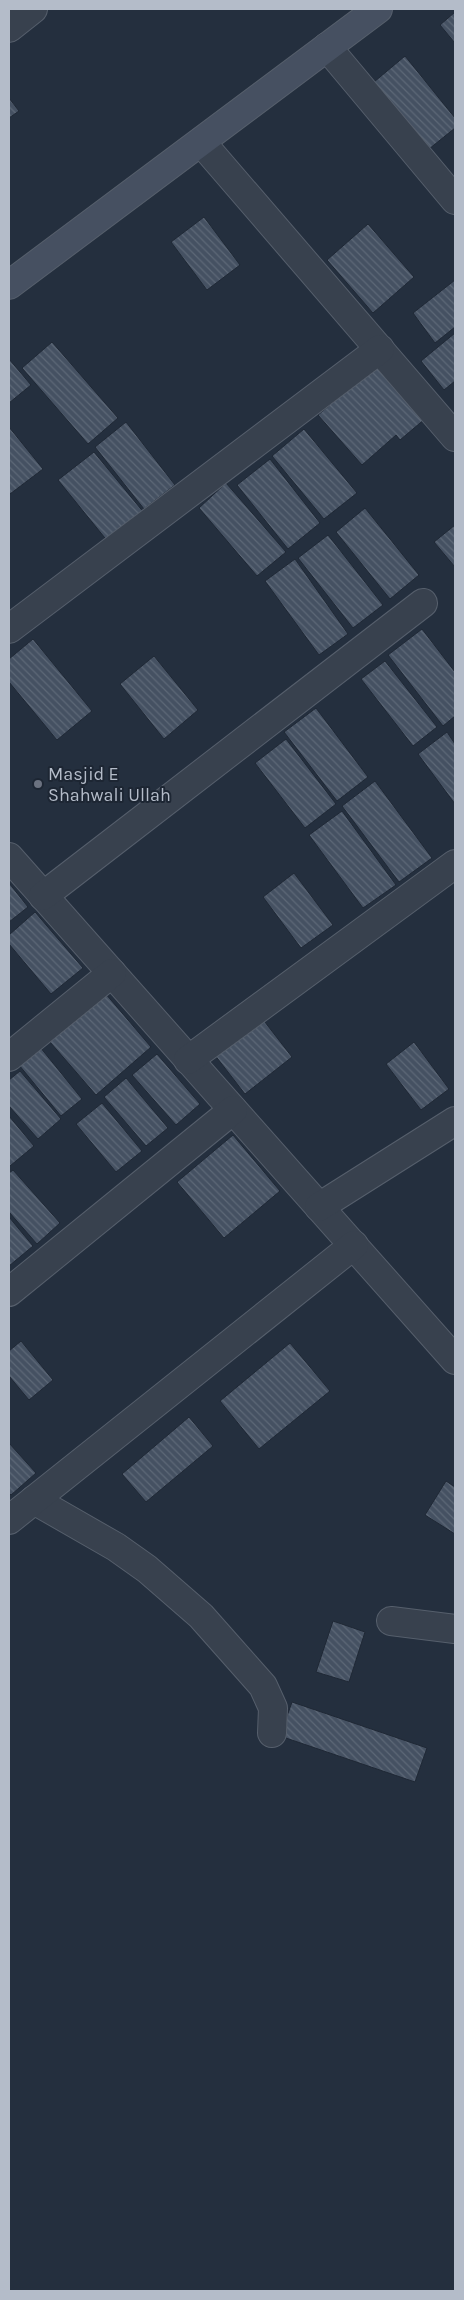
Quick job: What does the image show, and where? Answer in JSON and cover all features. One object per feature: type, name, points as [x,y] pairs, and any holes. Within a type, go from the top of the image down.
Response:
[{"type":"street","points":[[9,28],[33,9]]},
{"type":"street","points":[[9,285],[378,9]]},
{"type":"street","points":[[328,46],[455,200]]},
{"type":"street","points":[[201,142],[455,437]]},
{"type":"street","points":[[9,629],[380,349]]},
{"type":"street","points":[[43,896],[424,603]]},
{"type":"street","points":[[9,857],[455,1358]]},
{"type":"street","points":[[188,1060],[455,864]]},
{"type":"street","points":[[9,1057],[112,973]]},
{"type":"street","points":[[9,1292],[233,1110]]},
{"type":"street","points":[[319,1207],[455,1121]]},
{"type":"street","points":[[9,1520],[354,1246]]},
{"type":"street","points":[[34,1500],[116,1547],[147,1568],[201,1616],[263,1686],[273,1708],[272,1733]]},
{"type":"street","points":[[391,1621],[455,1629]]},
{"type":"building","points":[[455,12],[455,43],[440,25]]},
{"type":"building","points":[[405,56],[455,118],[455,128],[429,149],[374,82]]},
{"type":"building","points":[[9,98],[19,111],[9,118]]},
{"type":"building","points":[[204,217],[240,265],[207,290],[171,242]]},
{"type":"building","points":[[368,224],[414,277],[373,313],[327,260]]},
{"type":"building","points":[[455,280],[455,327],[435,343],[413,313]]},
{"type":"building","points":[[455,333],[455,381],[444,390],[421,361]]},
{"type":"building","points":[[52,342],[118,418],[88,444],[22,368]]},
{"type":"building","points":[[9,359],[31,385],[9,403]]},
{"type":"building","points":[[379,363],[426,418],[400,440],[396,435],[362,465],[318,415]]},
{"type":"building","points":[[126,422],[175,485],[144,509],[95,447]]},
{"type":"building","points":[[9,427],[43,469],[10,494],[9,492]]},
{"type":"building","points":[[304,429],[357,493],[324,519],[272,456]]},
{"type":"building","points":[[94,452],[145,514],[109,543],[58,480]]},
{"type":"building","points":[[270,459],[320,523],[288,549],[237,485]]},
{"type":"building","points":[[226,483],[286,552],[257,576],[199,508]]},
{"type":"building","points":[[365,508],[419,575],[390,599],[336,532]]},
{"type":"building","points":[[455,525],[455,567],[434,542]]},
{"type":"building","points":[[328,535],[383,605],[353,628],[298,558]]},
{"type":"building","points":[[295,559],[348,634],[319,655],[265,581]]},
{"type":"building","points":[[422,629],[455,672],[455,716],[443,726],[388,655]]},
{"type":"building","points":[[33,639],[92,711],[57,740],[9,682],[9,659]]},
{"type":"building","points":[[154,656],[198,710],[164,739],[120,684]]},
{"type":"building","points":[[385,661],[437,727],[413,746],[361,679]]},
{"type":"building","points":[[316,708],[368,777],[337,801],[284,732]]},
{"type":"building","points":[[447,732],[455,744],[455,804],[418,754]]},
{"type":"building","points":[[286,739],[336,804],[305,828],[255,763]]},
{"type":"building","points":[[375,781],[432,858],[399,882],[342,806]]},
{"type":"building","points":[[342,811],[396,885],[363,908],[309,835]]},
{"type":"building","points":[[294,873],[333,925],[301,948],[263,897]]},
{"type":"building","points":[[9,883],[28,907],[9,922]]},
{"type":"building","points":[[35,912],[83,968],[51,994],[9,944],[9,935]]},
{"type":"building","points":[[105,993],[151,1047],[96,1095],[50,1042]]},
{"type":"building","points":[[261,1017],[292,1057],[245,1094],[214,1054]]},
{"type":"building","points":[[414,1042],[449,1089],[421,1110],[386,1064]]},
{"type":"building","points":[[40,1047],[82,1099],[61,1116],[19,1065]]},
{"type":"building","points":[[157,1054],[200,1104],[176,1125],[132,1075]]},
{"type":"building","points":[[20,1071],[61,1119],[38,1139],[9,1106],[9,1080]]},
{"type":"building","points":[[126,1078],[168,1128],[146,1146],[104,1097]]},
{"type":"building","points":[[102,1103],[142,1151],[116,1172],[76,1124]]},
{"type":"building","points":[[9,1116],[34,1146],[10,1166],[9,1164]]},
{"type":"building","points":[[233,1135],[280,1191],[224,1238],[177,1182]]},
{"type":"building","points":[[13,1170],[60,1223],[37,1244],[9,1212],[9,1173]]},
{"type":"building","points":[[9,1217],[33,1246],[9,1266]]},
{"type":"building","points":[[21,1341],[53,1380],[29,1400],[9,1376],[9,1351]]},
{"type":"building","points":[[290,1343],[330,1391],[259,1449],[220,1401]]},
{"type":"building","points":[[189,1417],[213,1446],[146,1502],[122,1474]]},
{"type":"building","points":[[9,1443],[36,1473],[11,1495],[9,1493]]},
{"type":"building","points":[[446,1481],[455,1487],[455,1534],[425,1515]]},
{"type":"building","points":[[333,1621],[365,1632],[349,1682],[316,1672]]},
{"type":"building","points":[[292,1702],[427,1748],[415,1782],[280,1736]]},
{"type":"place","name":"Masjid E Shahwali Ullah","points":[[38,784]]}]
